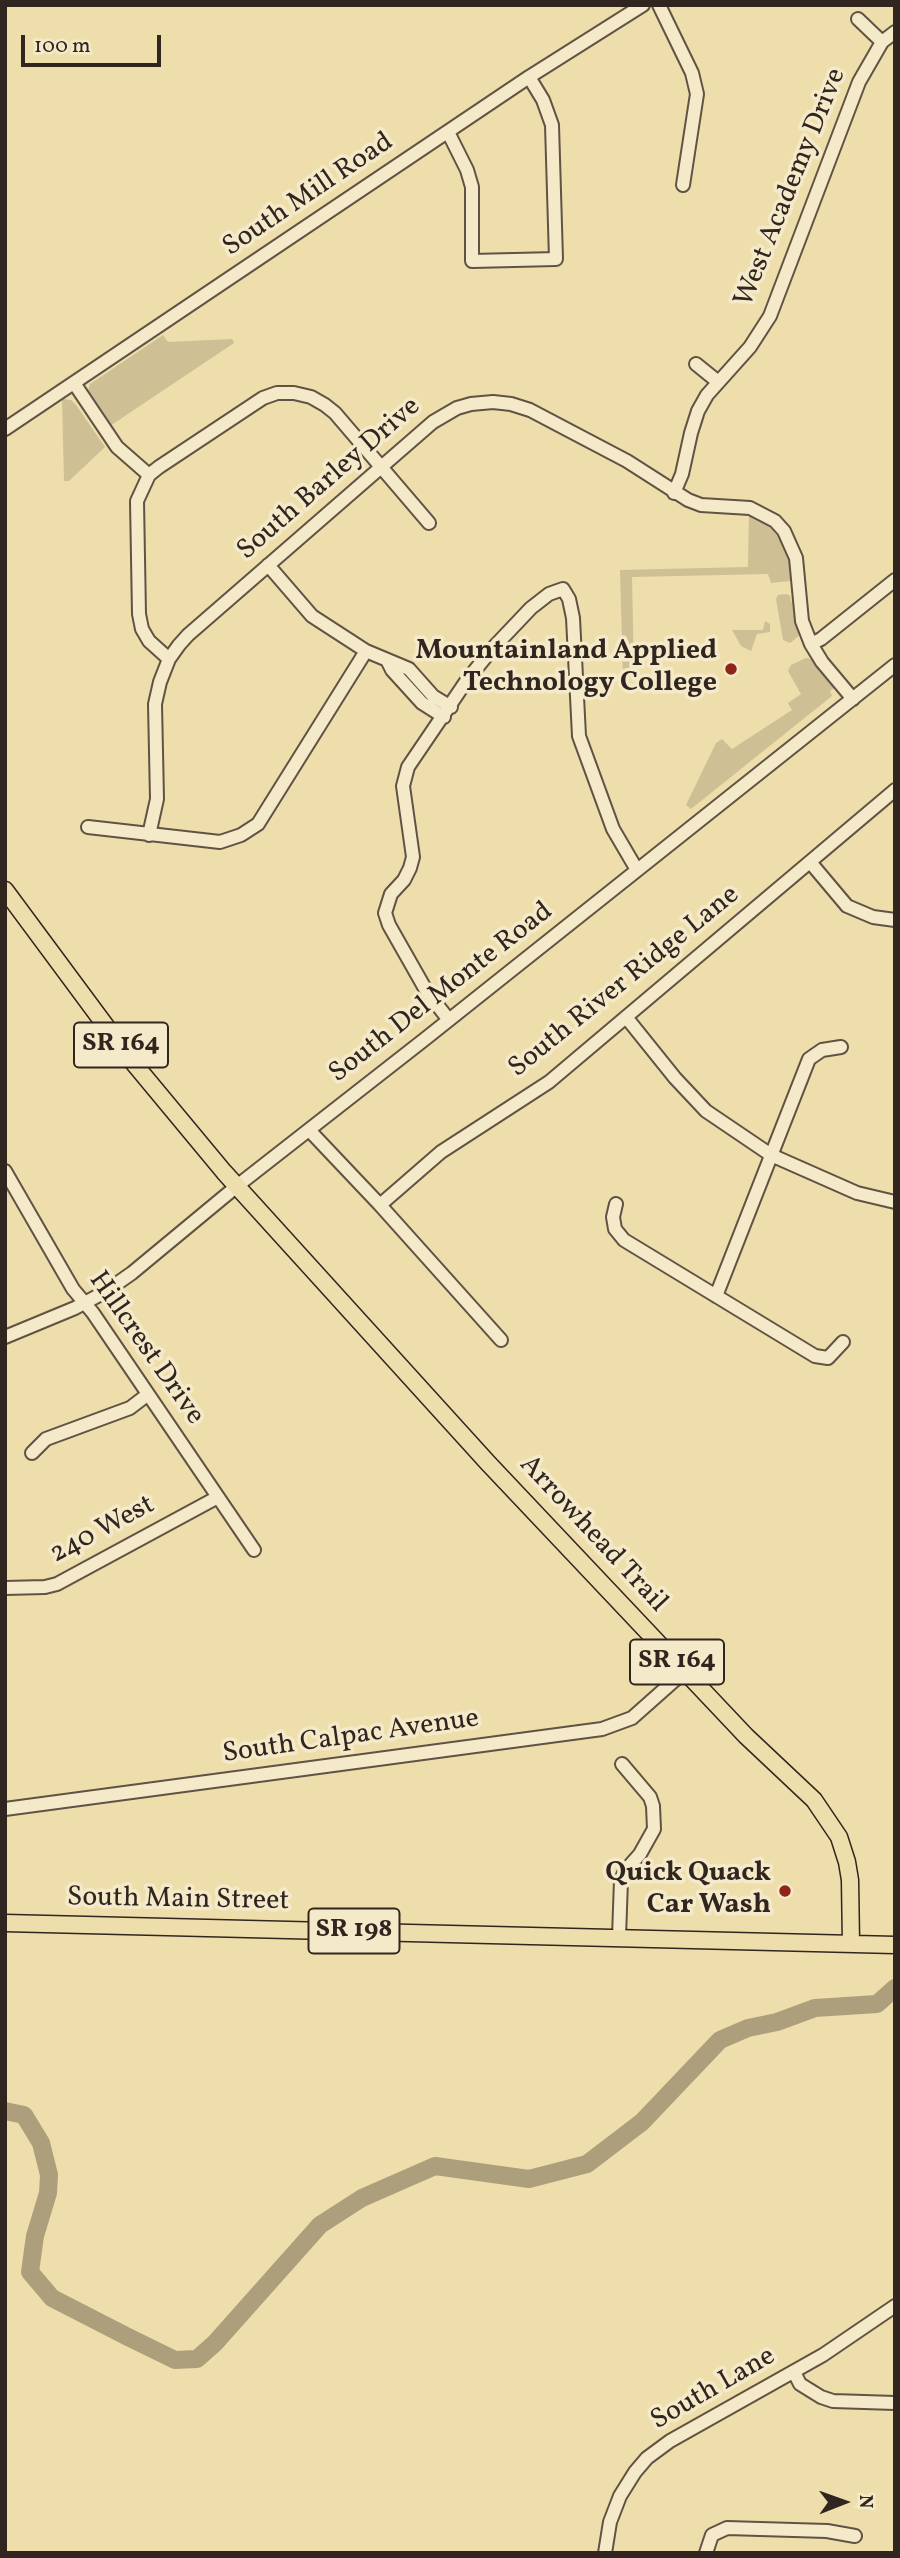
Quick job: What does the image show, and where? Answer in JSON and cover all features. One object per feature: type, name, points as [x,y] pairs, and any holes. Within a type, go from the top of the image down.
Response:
[{"type":"main road","name":"SR 164","points":[[5,890],[131,1060],[237,1186]]},
{"type":"main road","name":"Arrowhead Trail","points":[[237,1186],[488,1463],[746,1736],[814,1800],[839,1837],[847,1862],[851,1944]]},
{"type":"main road","name":"South Main Street","points":[[5,1923],[890,1945]]},
{"type":"street","name":"South Mill Road","points":[[5,429],[529,77],[643,5]]},
{"type":"street","points":[[659,5],[692,72],[697,94],[683,185]]},
{"type":"street","points":[[858,19],[882,42]]},
{"type":"street","name":"West Academy Drive","points":[[674,492],[682,474],[698,411],[717,381],[750,346],[771,316],[859,82],[882,42],[895,32]]},
{"type":"street","points":[[448,132],[467,170],[472,187],[472,261],[556,259],[552,125],[543,100],[529,77]]},
{"type":"street","points":[[696,364],[717,381]]},
{"type":"street","points":[[74,383],[117,447],[149,475]]},
{"type":"street","points":[[149,835],[157,799],[155,704],[169,659],[149,640],[142,629],[139,614],[135,513],[141,489],[149,475],[263,398],[294,393],[311,397],[335,413],[429,523]]},
{"type":"street","name":"South Barley Drive","points":[[169,659],[188,635],[380,466],[443,415],[471,404],[493,402],[530,410],[627,461],[674,492],[701,505],[750,508],[775,521],[788,537],[796,558],[802,621],[811,644]]},
{"type":"street","points":[[268,565],[312,616],[366,651],[408,669],[447,712]]},
{"type":"street","points":[[853,699],[822,662],[811,644],[895,580]]},
{"type":"street","points":[[449,1020],[417,976],[388,925],[385,913],[391,894],[404,880],[413,857],[402,786],[408,767],[467,680],[537,603],[549,594],[563,589],[569,599],[573,618],[579,736],[613,830],[637,870]]},
{"type":"street","points":[[88,827],[220,842],[241,835],[258,824],[366,651]]},
{"type":"street","name":"South Del Monte Road","points":[[5,1337],[84,1304],[132,1273],[237,1186],[895,665]]},
{"type":"street","name":"South River Ridge Lane","points":[[380,1205],[441,1153],[549,1082],[895,790]]},
{"type":"street","points":[[810,862],[847,906],[873,917],[895,920]]},
{"type":"street","points":[[626,1017],[675,1078],[706,1111],[771,1156],[857,1193],[895,1202]]},
{"type":"street","points":[[716,1296],[809,1059],[822,1050],[841,1047]]},
{"type":"street","points":[[309,1130],[501,1340]]},
{"type":"street","name":"Hillcrest Drive","points":[[5,1171],[10,1189],[73,1289],[93,1313],[254,1550]]},
{"type":"street","points":[[616,1204],[613,1217],[615,1229],[624,1240],[716,1296],[815,1356],[828,1358],[843,1342]]},
{"type":"street","points":[[32,1453],[46,1439],[130,1408],[148,1395]]},
{"type":"street","name":"240 West","points":[[5,1588],[57,1584],[218,1497]]},
{"type":"street","name":"South Calpac Avenue","points":[[5,1809],[602,1730],[623,1723],[640,1712],[685,1671]]},
{"type":"street","points":[[619,1937],[621,1880],[654,1829],[650,1797],[622,1764]]},
{"type":"street","name":"South Lane","points":[[605,2553],[610,2522],[620,2496],[647,2458],[670,2441],[856,2334],[895,2306]]},
{"type":"street","points":[[794,2372],[800,2384],[821,2397],[895,2403]]},
{"type":"street","points":[[706,2553],[712,2535],[722,2529],[751,2527],[827,2531],[855,2536]]},
{"type":"shaded area","points":[[163,335],[168,342],[232,339],[234,343],[110,426],[89,397],[90,384]]},
{"type":"shaded area","points":[[62,399],[71,400],[76,405],[105,447],[69,481],[64,481]]},
{"type":"shaded area","points":[[749,515],[769,526],[782,541],[789,562],[790,581],[771,583],[768,574],[632,577],[634,674],[623,675],[620,570],[748,567]]},
{"type":"shaded area","points":[[778,595],[790,596],[800,635],[790,643],[783,640],[776,599]]},
{"type":"shaded area","points":[[765,621],[770,624],[770,632],[757,634],[751,651],[741,646],[732,630],[763,630]]},
{"type":"shaded area","points":[[806,658],[812,659],[834,688],[830,691],[832,696],[691,809],[686,805],[716,743],[722,739],[732,749],[792,710],[788,703],[801,694],[788,671],[791,665]]},
{"type":"waterway","points":[[5,2111],[24,2115],[41,2143],[49,2175],[48,2193],[35,2236],[30,2272],[52,2298],[175,2360],[197,2359],[215,2343],[320,2225],[362,2198],[435,2166],[529,2179],[587,2164],[642,2122],[720,2040],[748,2028],[777,2022],[815,2008],[877,2004],[895,1988]]},
{"type":"place","name":"Mountainland Applied Technology College","points":[[731,669]]},
{"type":"place","name":"Quick Quack Car Wash","points":[[785,1891]]}]
